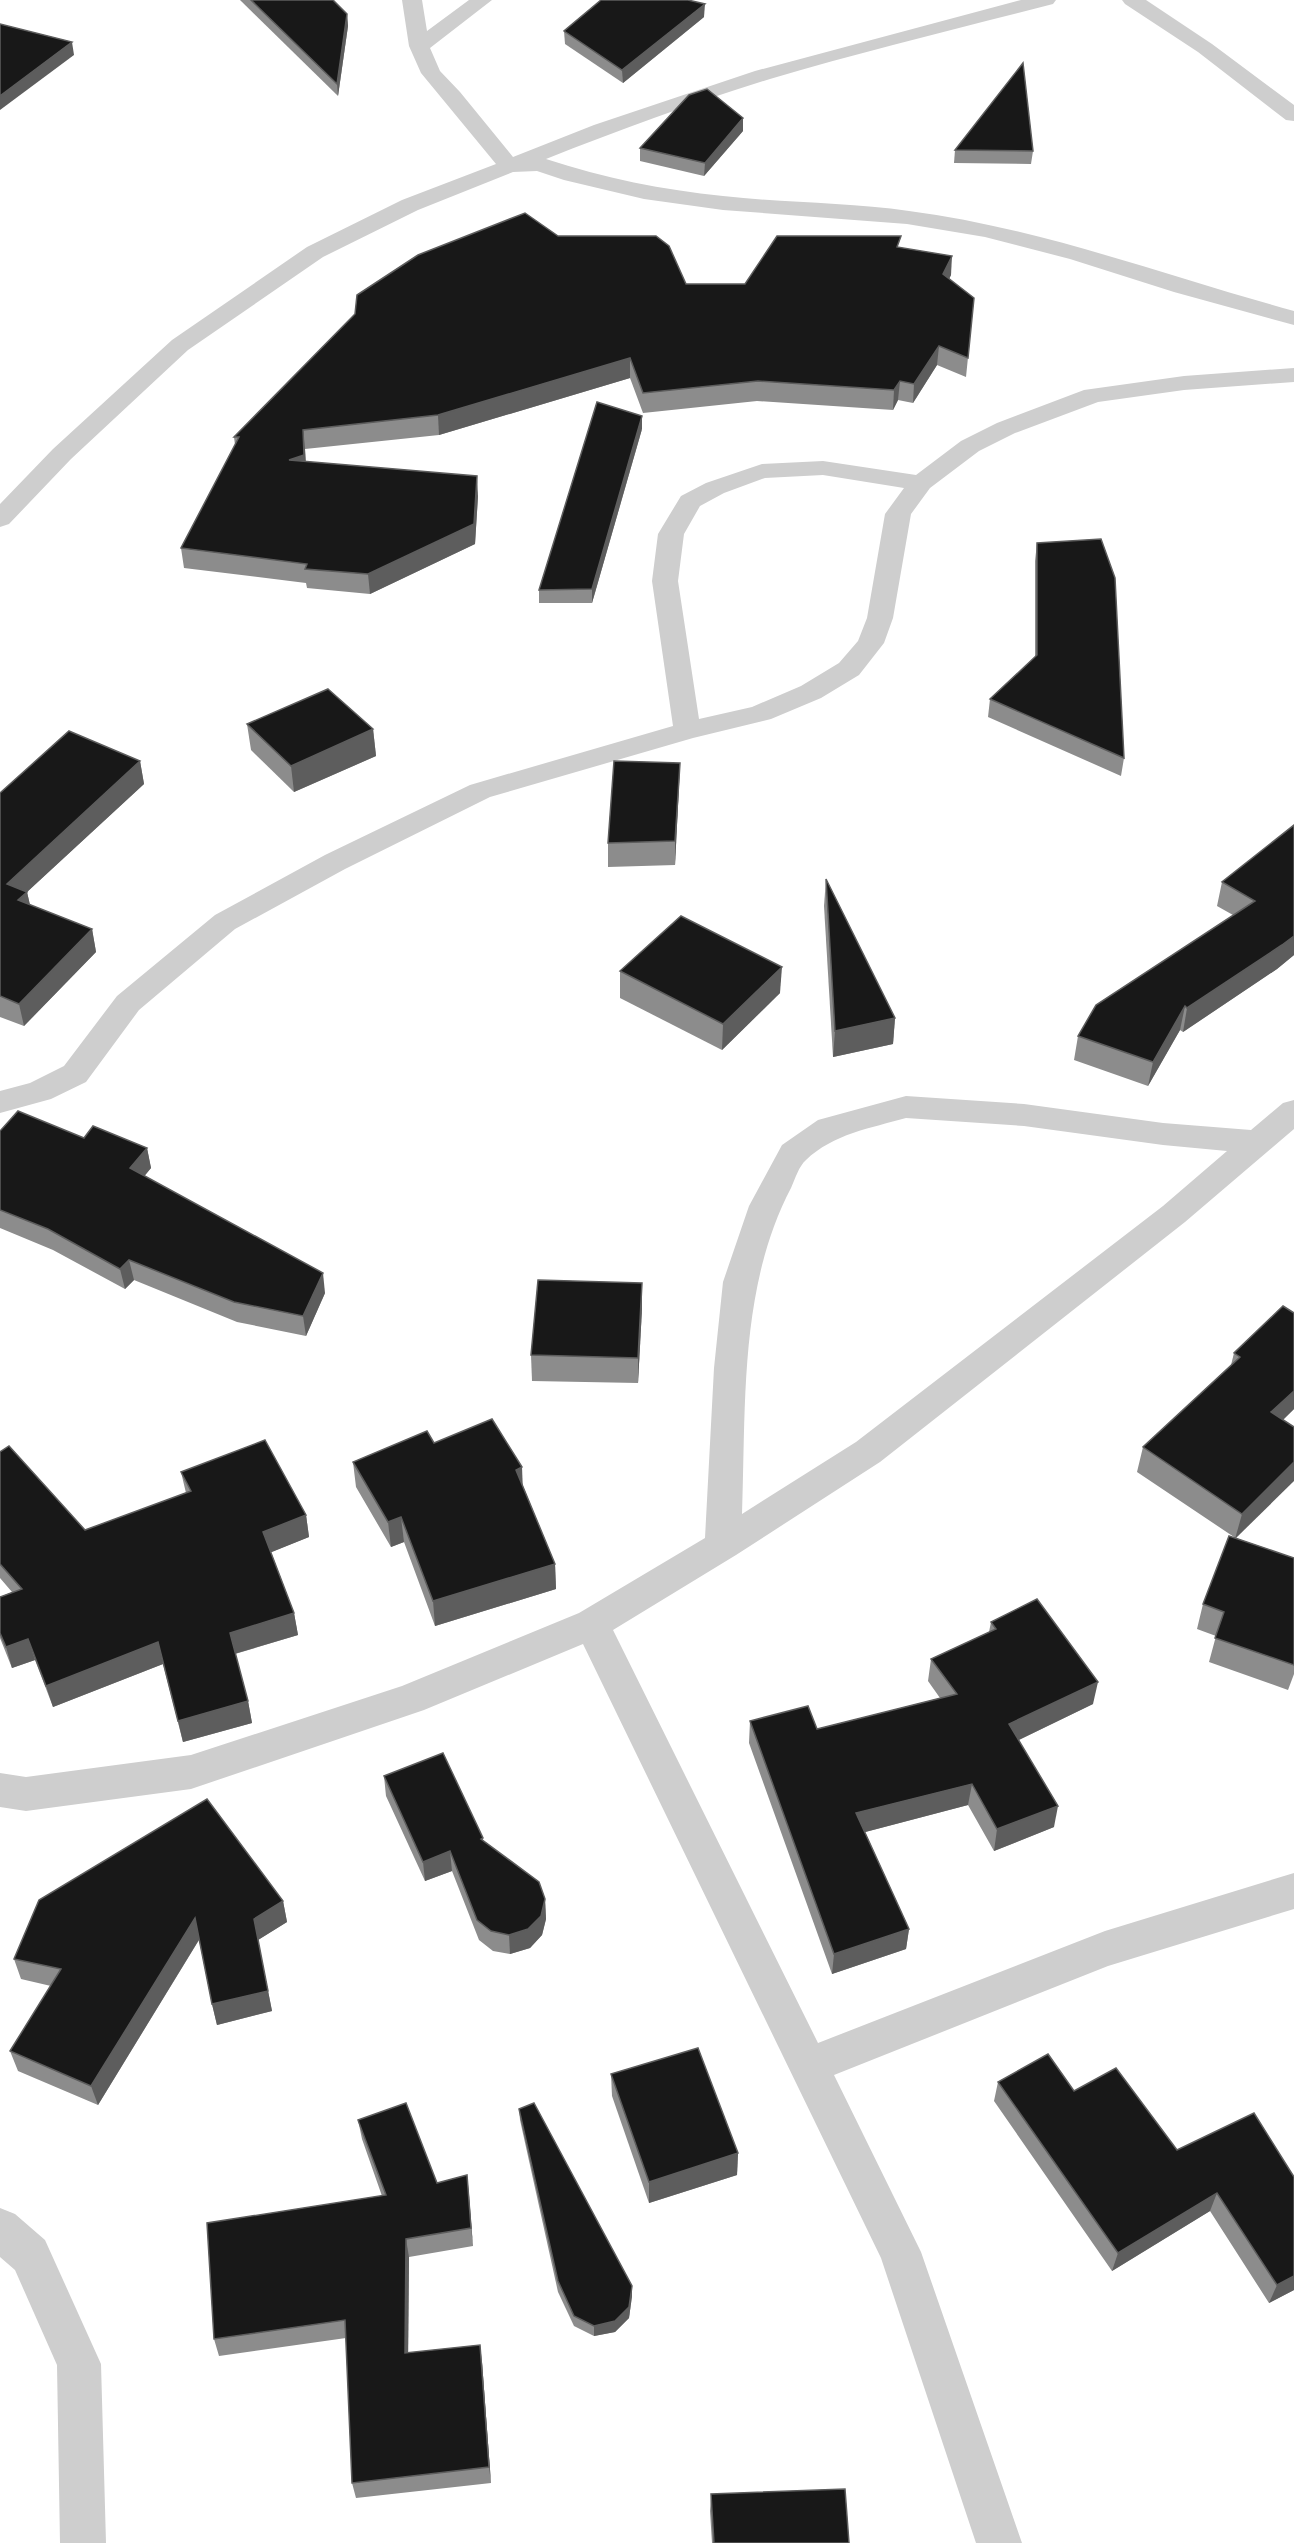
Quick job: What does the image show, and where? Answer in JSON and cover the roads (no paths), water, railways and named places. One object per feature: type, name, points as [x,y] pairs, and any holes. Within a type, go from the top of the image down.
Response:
[{"type":"street","points":[[412,0],[419,46],[431,73],[453,96],[509,166]]},
{"type":"street","points":[[419,46],[482,0]]},
{"type":"street","points":[[0,519],[62,454],[180,345],[315,252],[364,226],[410,205],[602,130],[762,75],[940,26],[1046,0]]},
{"type":"street","points":[[1132,0],[1205,48],[1294,115]]},
{"type":"street","points":[[509,166],[539,164],[572,175],[644,192],[723,203],[907,217],[986,230],[1078,254],[1182,287],[1294,318]]},
{"type":"street","points":[[0,1102],[40,1091],[75,1074],[91,1057],[128,1003],[225,922],[335,862],[480,791],[687,731],[761,713],[810,692],[849,669],[871,643],[880,618],[898,514],[921,483],[979,442],[1006,428],[1093,395],[1184,383],[1294,375]]},
{"type":"street","points":[[687,731],[665,581],[671,534],[690,501],[715,488],[762,471],[823,468],[921,483]]},
{"type":"street","points":[[723,1545],[731,1368],[740,1282],[765,1206],[793,1153],[828,1128],[906,1107],[1024,1115],[1162,1134],[1258,1142]]},
{"type":"street","points":[[0,1791],[26,1794],[191,1772],[411,1698],[592,1624],[723,1545],[868,1452],[1174,1214],[1294,1111]]},
{"type":"street","points":[[592,1624],[900,2252],[999,2543]]},
{"type":"street","points":[[808,2066],[1105,1949],[1294,1891]]},
{"type":"street","points":[[0,2229],[30,2254],[79,2364],[83,2543]]}]
